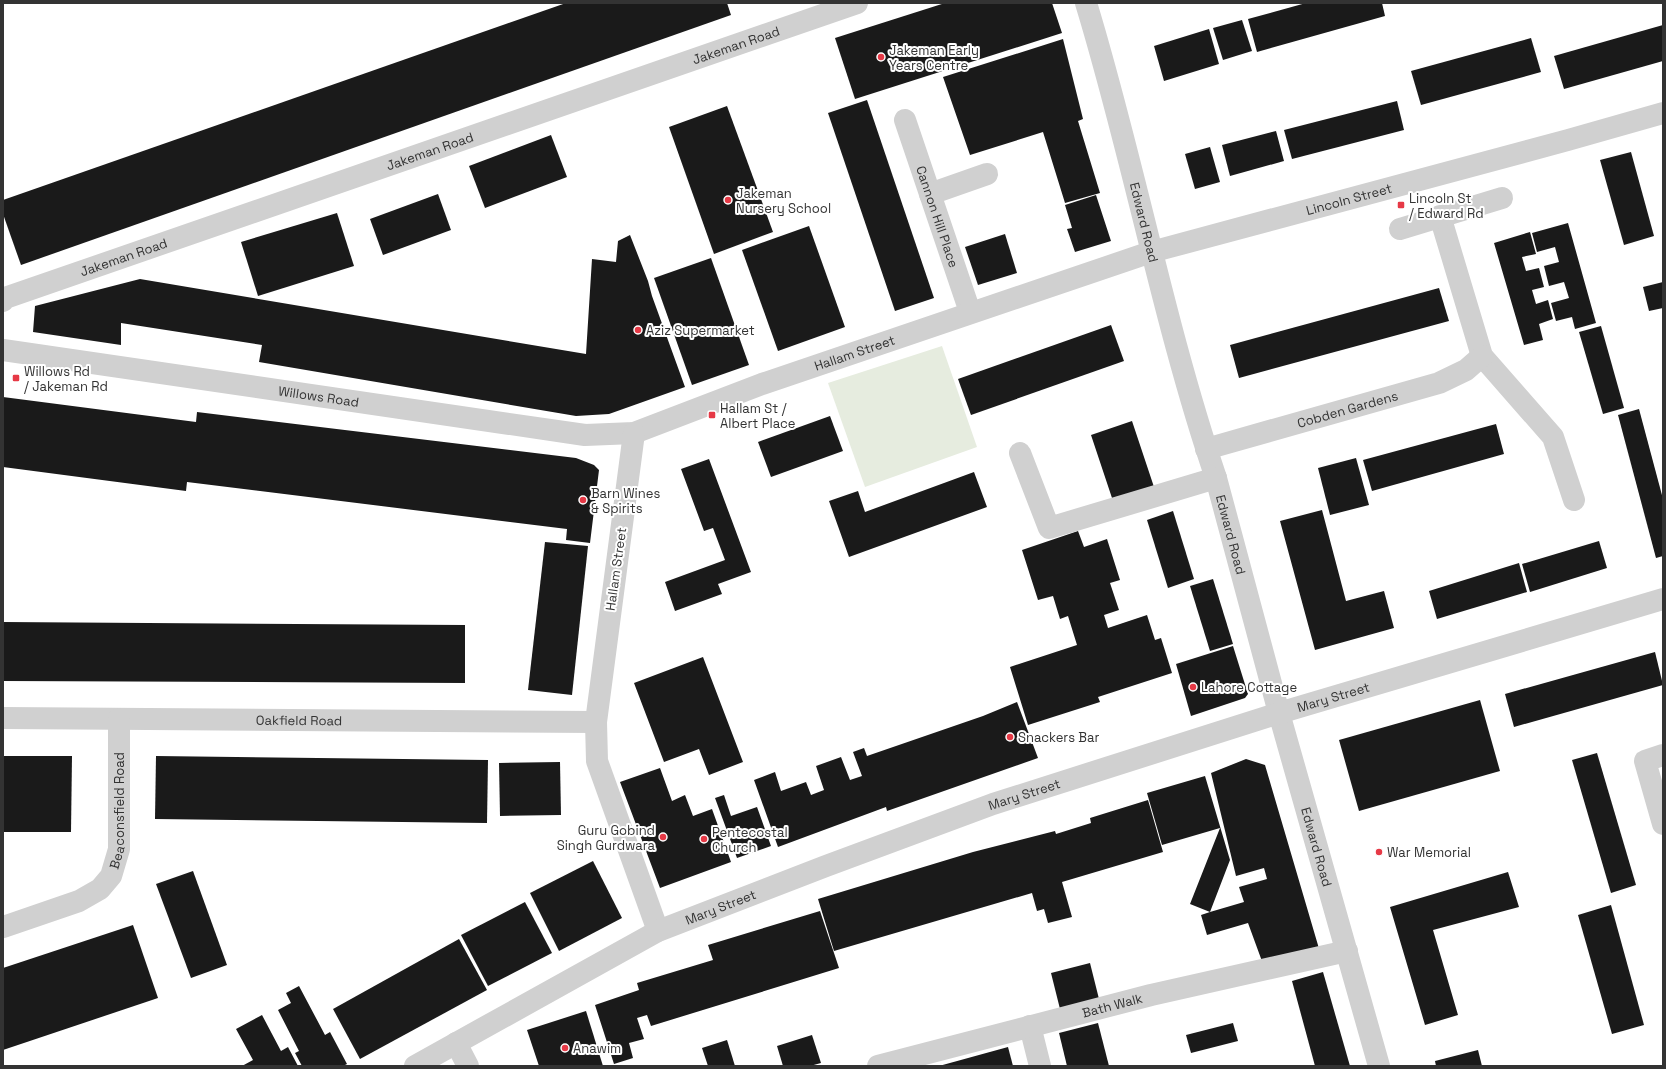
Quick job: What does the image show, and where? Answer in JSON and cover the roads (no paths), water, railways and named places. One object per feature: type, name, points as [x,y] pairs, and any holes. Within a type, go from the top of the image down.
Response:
[{"type":"street","name":"Jakeman Road","points":[[3,301],[5,298],[857,3]]},
{"type":"street","name":"Edward Road","points":[[1086,3],[1107,72],[1151,252],[1206,449],[1216,478],[1278,713],[1379,1066]]},
{"type":"street","name":"Lincoln Street","points":[[1151,252],[1663,113]]},
{"type":"street","name":"Cannon Hill Place","points":[[905,120],[970,312]]},
{"type":"street","points":[[930,194],[987,174]]},
{"type":"street","points":[[1400,229],[1502,198]]},
{"type":"street","points":[[1440,216],[1482,356],[1553,437],[1574,500]]},
{"type":"street","name":"Hallam Street","points":[[658,931],[597,761],[596,722],[634,432],[762,384],[970,312],[1151,252]]},
{"type":"street","name":"Willows Road","points":[[3,350],[585,435],[634,432]]},
{"type":"street","name":"Cobden Gardens","points":[[1206,449],[1439,383],[1466,370],[1482,356]]},
{"type":"street","points":[[1020,453],[1049,528],[1216,478]]},
{"type":"street","name":"Mary Street","points":[[416,1066],[658,931],[992,804],[1278,713],[1663,599]]},
{"type":"street","name":"Oakfield Road","points":[[3,718],[596,722]]},
{"type":"street","name":"Beaconsfield Road","points":[[3,927],[79,901],[100,889],[111,876],[119,849],[119,719]]},
{"type":"street","points":[[1663,755],[1645,761],[1663,824]]},
{"type":"street","name":"Bath Walk","points":[[878,1066],[1151,995],[1347,951]]},
{"type":"street","points":[[1030,1026],[1040,1066]]},
{"type":"street","points":[[456,1043],[468,1066]]},
{"type":"place","name":"Jakeman Early Years Centre","points":[[881,57]]},
{"type":"place","name":"Jakeman Nursery School","points":[[728,200]]},
{"type":"place","name":"Lincoln St / Edward Rd","points":[[1401,205]]},
{"type":"place","name":"Aziz Supermarket","points":[[638,330]]},
{"type":"place","name":"Willows Rd / Jakeman Rd","points":[[16,378]]},
{"type":"place","name":"Hallam St / Albert Place","points":[[712,415]]},
{"type":"place","name":"Barn Wines & Spirits","points":[[583,500]]},
{"type":"place","name":"Lahore Cottage","points":[[1193,687]]},
{"type":"place","name":"Snackers Bar","points":[[1010,737]]},
{"type":"place","name":"Guru Gobind Singh Gurdwara","points":[[663,837]]},
{"type":"place","name":"Pentecostal Church","points":[[704,839]]},
{"type":"place","name":"War Memorial","points":[[1379,852]]},
{"type":"place","name":"Anawim","points":[[565,1048]]}]
